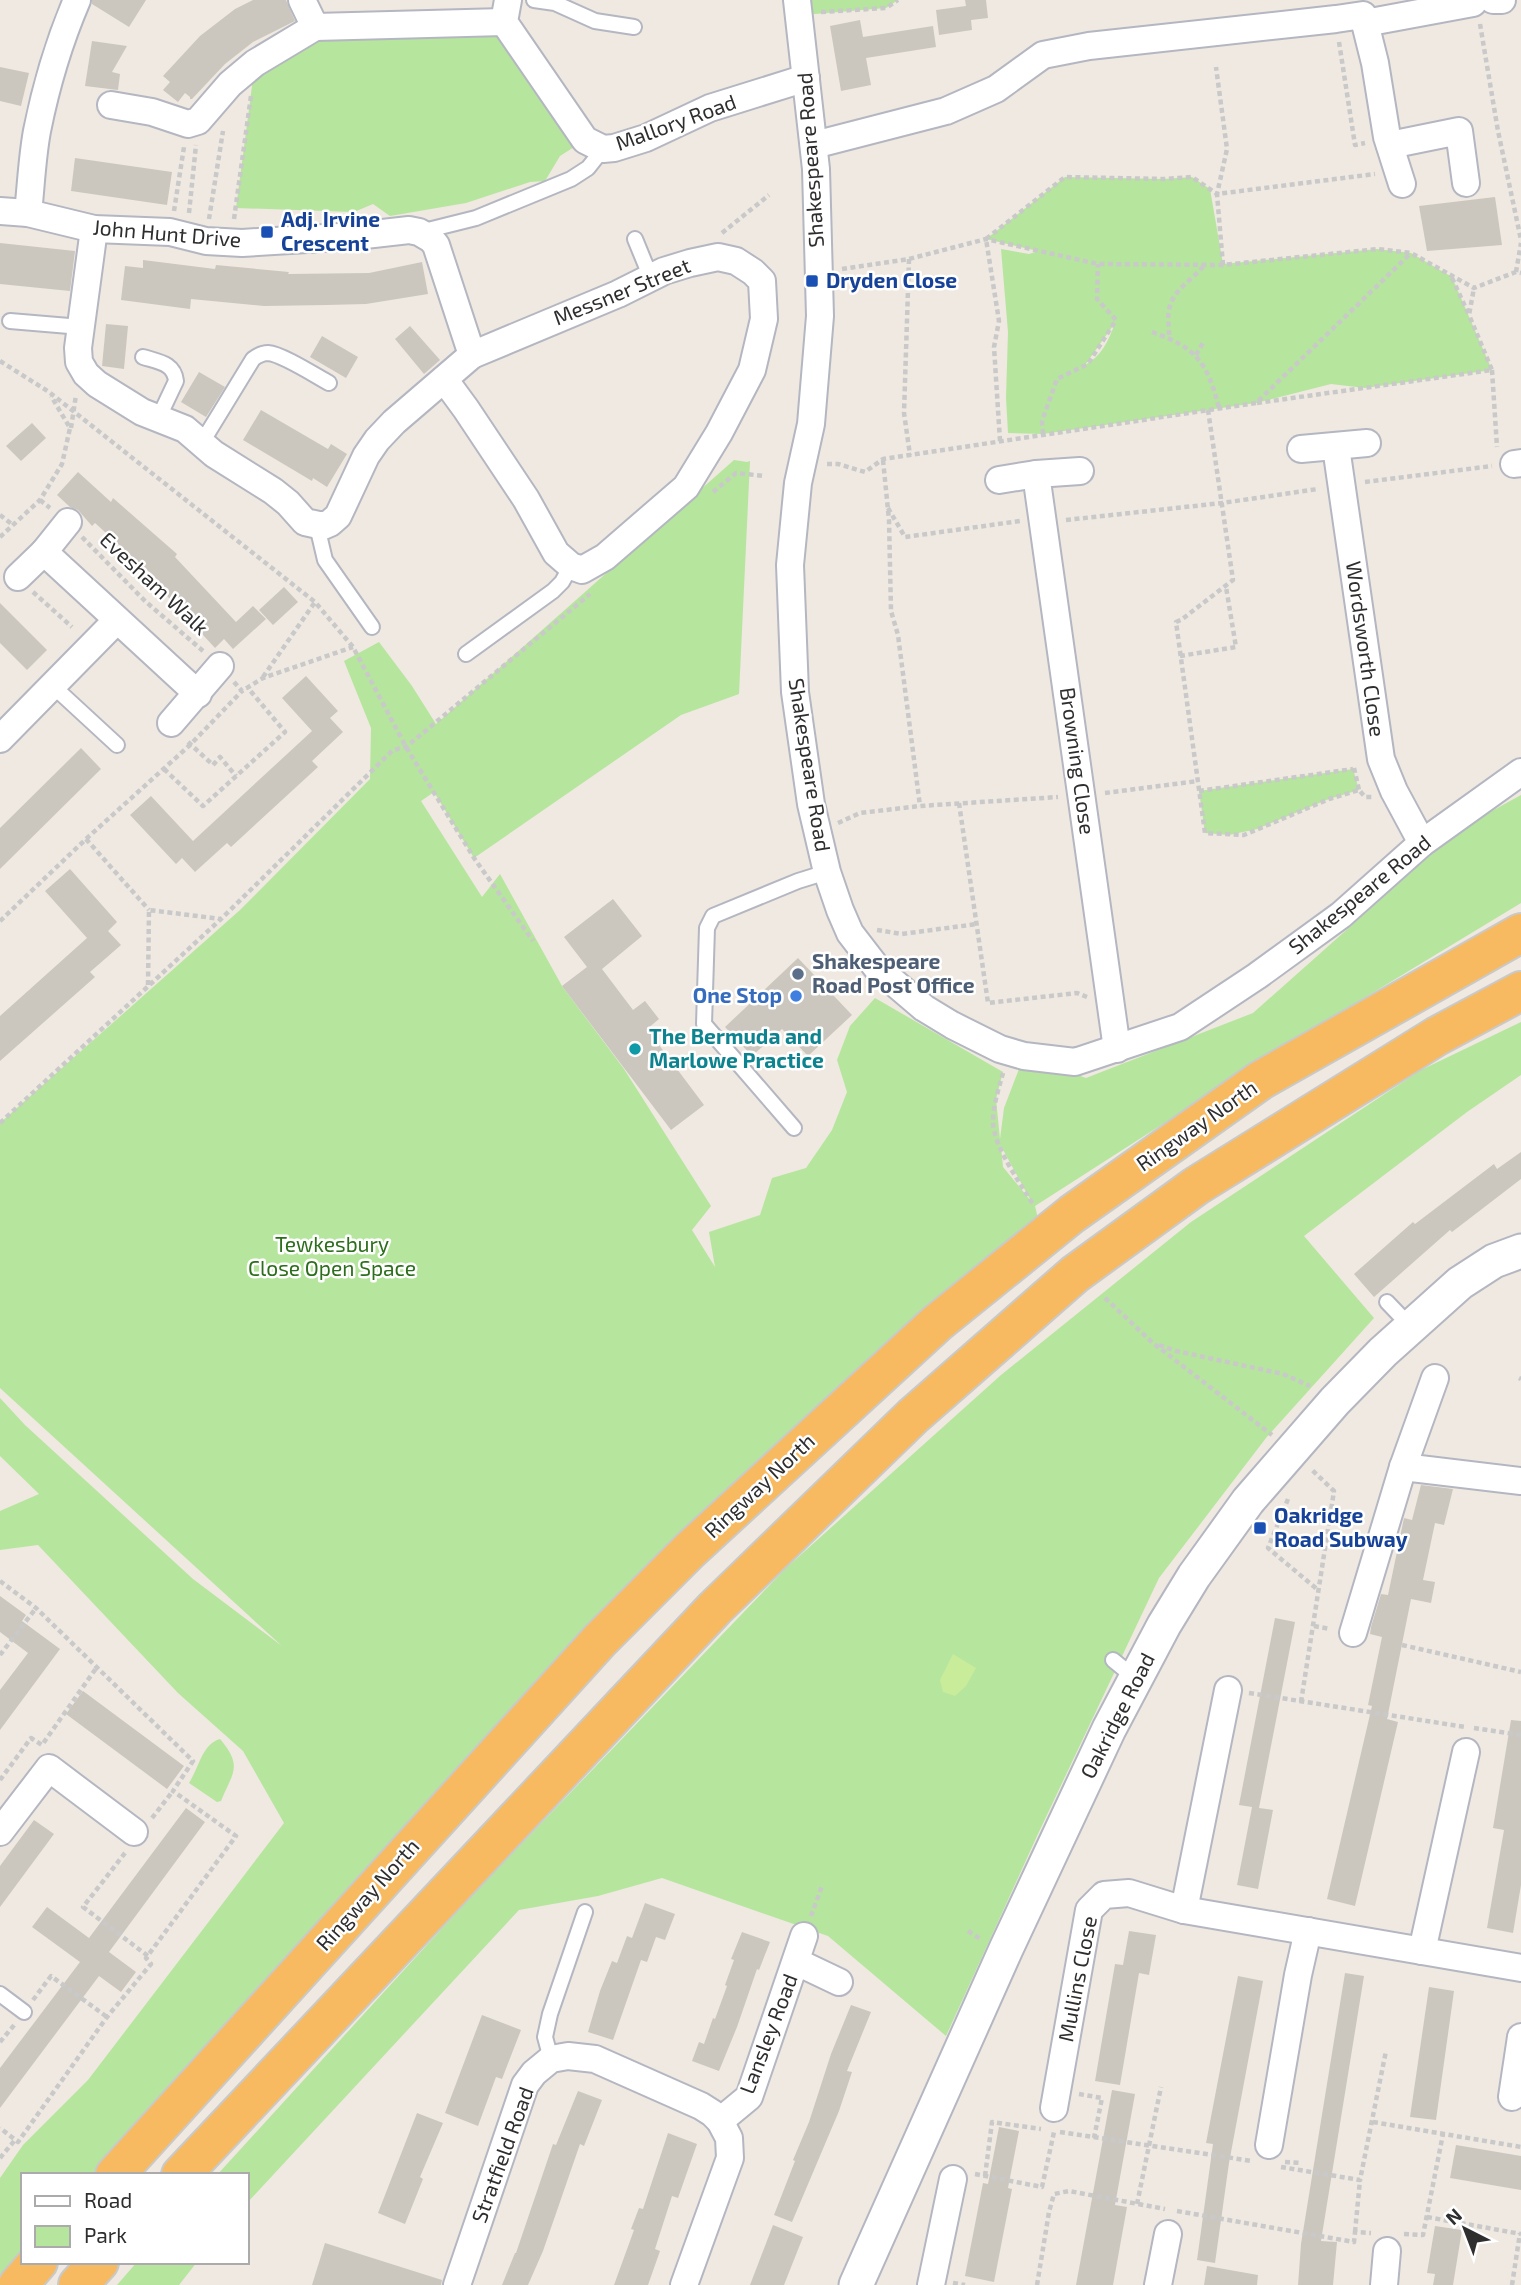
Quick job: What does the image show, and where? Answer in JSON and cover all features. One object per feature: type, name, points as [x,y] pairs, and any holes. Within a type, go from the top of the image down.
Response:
[{"type":"highway","name":"Ringway North","points":[[117,2173],[600,1640],[690,1550],[937,1323],[1072,1214],[1261,1080],[1521,933]]},
{"type":"highway","points":[[183,2173],[715,1608],[923,1407],[1075,1274],[1196,1186],[1437,1036],[1521,991]]},
{"type":"highway","points":[[18,2285],[36,2264]]},
{"type":"highway","points":[[78,2285],[97,2264]]},
{"type":"street","points":[[28,213],[37,133],[44,100],[60,40],[77,0]]},
{"type":"street","points":[[302,0],[315,27]]},
{"type":"street","points":[[1365,23],[1481,6],[1502,0]]},
{"type":"street","name":"Shakespeare Road","points":[[805,7],[806,78],[814,145],[820,316],[811,424],[797,483],[790,565],[795,692],[811,804],[827,872],[839,910],[850,933],[877,968],[902,991],[952,1025],[1000,1049],[1024,1056],[1075,1062],[1180,1027],[1257,976],[1341,915],[1422,843],[1521,772]]},
{"type":"street","points":[[111,105],[193,123],[230,84],[255,63],[315,27],[506,11]]},
{"type":"street","name":"Mallory Road","points":[[506,11],[585,140],[603,149],[639,140],[710,108],[806,78]]},
{"type":"street","points":[[814,145],[946,111],[996,89],[1043,55],[1089,46],[1363,15],[1375,63],[1379,150],[1402,184]]},
{"type":"street","points":[[1379,150],[1460,131],[1466,184]]},
{"type":"street","name":"John Hunt Drive","points":[[0,211],[28,213],[94,229],[243,243],[409,230],[419,232]]},
{"type":"street","points":[[94,229],[80,327],[79,362],[86,374],[123,402],[185,429],[214,454],[273,491],[306,522],[317,526]]},
{"type":"street","points":[[419,232],[436,245],[472,355]]},
{"type":"street","name":"Messner Street","points":[[317,526],[330,523],[338,516],[366,456],[377,440],[472,355],[651,278],[718,257],[736,261],[762,281],[764,319],[752,370],[719,433],[686,486],[591,566],[582,570],[571,566]]},
{"type":"street","points":[[444,379],[526,499],[556,553],[571,566]]},
{"type":"street","points":[[1301,449],[1367,443]]},
{"type":"street","name":"Wordsworth Close","points":[[1336,447],[1380,755],[1394,791],[1422,843]]},
{"type":"street","points":[[999,480],[1080,471]]},
{"type":"street","name":"Browning Close","points":[[1036,474],[1117,1049]]},
{"type":"street","points":[[18,577],[44,552],[68,522]]},
{"type":"street","points":[[44,552],[198,694]]},
{"type":"street","points":[[0,739],[117,620]]},
{"type":"street","points":[[172,723],[220,666]]},
{"type":"street","name":"Oakridge Road","points":[[856,2285],[1012,1937],[1124,1669],[1248,1501],[1335,1401],[1383,1352],[1460,1283],[1494,1261],[1521,1251]]},
{"type":"street","points":[[1353,1633],[1403,1467],[1435,1378]]},
{"type":"street","points":[[1403,1467],[1521,1481]]},
{"type":"street","points":[[1184,1910],[1228,1690]]},
{"type":"street","points":[[1422,1951],[1466,1752]]},
{"type":"street","points":[[0,1832],[49,1768],[136,1835]]},
{"type":"street","name":"Mullins Close","points":[[1054,2120],[1089,1910],[1104,1895],[1129,1893],[1184,1910],[1521,1968]]},
{"type":"street","points":[[1265,2157],[1308,1931]]},
{"type":"street","name":"Lansley Road","points":[[720,2121],[749,2096],[804,1936]]},
{"type":"street","name":"Lansley Road","points":[[796,1962],[839,1982]]},
{"type":"street","points":[[1513,2097],[1521,2037]]},
{"type":"street","points":[[551,2059],[568,2056],[595,2059],[701,2106],[720,2121],[729,2138],[730,2158],[684,2285]]},
{"type":"street","name":"Stratfield Road","points":[[457,2285],[525,2085],[534,2073],[551,2059]]},
{"type":"street","points":[[932,2282],[961,2176]]},
{"type":"street","points":[[1158,2285],[1168,2234]]},
{"type":"street","points":[[1384,2285],[1387,2251]]},
{"type":"lane","points":[[534,0],[555,3],[595,21],[634,27]]},
{"type":"lane","points":[[419,232],[476,218],[571,179],[589,168],[603,149]]},
{"type":"lane","points":[[635,239],[651,278]]},
{"type":"lane","points":[[10,321],[80,327]]},
{"type":"lane","points":[[201,443],[253,359],[259,355],[269,353],[330,383]]},
{"type":"lane","points":[[143,357],[169,365],[176,376],[176,382],[158,419]]},
{"type":"lane","points":[[317,526],[325,560],[372,627]]},
{"type":"lane","points":[[466,654],[553,591],[571,566]]},
{"type":"lane","points":[[54,686],[117,745]]},
{"type":"lane","points":[[794,1128],[704,1024],[707,928],[713,916],[827,872]]},
{"type":"lane","points":[[1387,1302],[1410,1327]]},
{"type":"lane","points":[[551,2059],[545,2037],[550,2014],[585,1912]]},
{"type":"lane","points":[[0,1994],[24,2012]]},
{"type":"path","points":[[805,7],[834,10],[886,8],[898,0]]},
{"type":"path","points":[[986,239],[1098,264],[1223,265],[1377,249],[1411,253],[1474,288],[1518,273],[1521,241],[1498,131],[1481,6]]},
{"type":"path","points":[[836,270],[909,259],[986,239],[1065,177],[1192,177],[1217,194],[1378,174],[1379,150],[1355,145],[1336,19]]},
{"type":"path","points":[[198,237],[255,63]]},
{"type":"path","points":[[1216,67],[1227,149],[1217,194],[1223,265]]},
{"type":"path","points":[[198,237],[230,84]]},
{"type":"path","points":[[193,123],[198,237]]},
{"type":"path","points":[[193,123],[198,237]]},
{"type":"path","points":[[696,262],[705,247],[769,195]]},
{"type":"path","points":[[986,239],[999,321],[994,347],[1000,441]]},
{"type":"path","points":[[1256,403],[1411,253]]},
{"type":"path","points":[[909,259],[904,413],[909,455]]},
{"type":"path","points":[[1042,434],[1042,421],[1057,379],[1088,364],[1116,320],[1097,299],[1098,264]]},
{"type":"path","points":[[1169,335],[1170,306],[1180,288],[1196,276],[1205,264]]},
{"type":"path","points":[[888,508],[905,537],[1022,520],[1043,522],[1222,503],[1511,464],[1492,370],[1452,277]]},
{"type":"path","points":[[1469,315],[1474,288]]},
{"type":"path","points":[[1152,332],[1196,355],[1211,377],[1219,408]]},
{"type":"path","points":[[1196,355],[1204,341]]},
{"type":"path","points":[[0,361],[49,392],[315,602],[353,647],[406,747],[472,855],[533,941]]},
{"type":"path","points":[[825,465],[838,464],[865,472],[883,459],[1492,370]]},
{"type":"path","points":[[0,537],[40,500],[62,464],[70,428],[49,392]]},
{"type":"path","points":[[1208,410],[1233,580],[1175,622],[1205,833],[1244,835],[1329,799],[1359,790],[1365,797],[1377,798],[1394,791]]},
{"type":"path","points":[[883,459],[888,508],[891,611],[898,635],[920,806]]},
{"type":"path","points":[[705,499],[736,473],[764,476]]},
{"type":"path","points":[[0,515],[13,525]]},
{"type":"path","name":"Evesham Walk","points":[[68,522],[145,601],[220,666]]},
{"type":"path","points":[[1180,656],[1236,647],[1225,586]]},
{"type":"path","points":[[0,1123],[221,919],[394,750],[406,747],[592,592]]},
{"type":"path","points":[[315,602],[263,678],[353,647]]},
{"type":"path","points":[[164,769],[203,806],[285,732],[248,688]]},
{"type":"path","points":[[0,921],[190,745],[242,691]]},
{"type":"path","points":[[190,745],[213,765],[220,757],[236,776]]},
{"type":"path","points":[[1199,791],[1353,769]]},
{"type":"path","points":[[838,823],[860,813],[920,806],[1082,796],[1198,781]]},
{"type":"path","points":[[960,803],[988,1003],[1077,993],[1111,1005]]},
{"type":"path","points":[[86,839],[149,910],[221,919]]},
{"type":"path","points":[[148,985],[149,910]]},
{"type":"path","points":[[866,928],[902,934],[977,924]]},
{"type":"path","points":[[1003,1072],[993,1124],[1005,1158],[1034,1206]]},
{"type":"path","points":[[1105,1298],[1153,1343],[1275,1438]]},
{"type":"path","points":[[1153,1343],[1176,1351],[1283,1374],[1310,1386]]},
{"type":"path","points":[[1301,1702],[1334,1491],[1303,1462]]},
{"type":"path","points":[[1288,1499],[1268,1548],[1318,1590]]},
{"type":"path","points":[[0,1654],[36,1608]]},
{"type":"path","points":[[1402,1645],[1521,1672]]},
{"type":"path","points":[[0,1780],[31,1738],[42,1745],[97,1667]]},
{"type":"path","points":[[1228,1690],[1521,1735]]},
{"type":"path","points":[[148,1956],[83,1907],[136,1835],[173,1791]]},
{"type":"path","points":[[804,1936],[822,1886]]},
{"type":"path","points":[[0,2042],[2,2034],[24,2012],[51,1976],[107,2017]]},
{"type":"path","points":[[1355,2232],[1360,2180],[1386,2050]]},
{"type":"path","points":[[1137,2204],[1161,2087]]},
{"type":"path","points":[[1094,2138],[1102,2098]]},
{"type":"path","points":[[961,2176],[985,2176],[1042,2187],[1054,2120]]},
{"type":"path","points":[[985,2176],[992,2122],[1054,2120],[1094,2138],[1265,2157],[1360,2180]]},
{"type":"path","points":[[1373,2122],[1521,2147]]},
{"type":"path","points":[[0,2128],[17,2141],[0,2158]]},
{"type":"path","points":[[1423,2235],[1443,2134]]},
{"type":"path","points":[[1037,2285],[1054,2194],[1069,2191],[1354,2242]]},
{"type":"path","points":[[1427,2217],[1520,2234],[1512,2285]]},
{"type":"path","points":[[932,2282],[965,2285]]},
{"type":"green space","points":[[801,0],[898,0],[886,8],[803,15]]},
{"type":"green space","points":[[504,22],[585,140],[560,156],[545,181],[530,182],[466,203],[390,216],[373,204],[354,212],[236,208],[255,63],[315,27]]},
{"type":"green space","points":[[1065,177],[1192,177],[1210,189],[1223,264],[1377,249],[1411,253],[1452,277],[1492,370],[1365,388],[1331,384],[1256,403],[1043,434],[1008,433],[1008,332],[1001,249],[1029,254],[1038,251],[986,239]],"holes":[[[1115,323],[1100,353],[1085,365]]]},
{"type":"green space","name":"Tewkesbury Close Open Space","points":[[734,460],[750,461],[739,694],[681,715],[474,858],[434,792],[421,801],[482,897],[500,874],[562,986],[624,1069],[711,1206],[692,1230],[715,1267],[709,1232],[760,1215],[772,1178],[806,1168],[832,1130],[847,1092],[837,1060],[850,1026],[875,998],[1003,1072],[996,1099],[1000,1139],[1004,1108],[1024,1056],[1086,1078],[1253,1013],[1461,828],[1521,795],[1521,903],[1275,1052],[1035,1206],[1039,1223],[912,1326],[104,2173],[21,2173],[21,2264],[0,2285],[0,2178],[23,2145],[88,2080],[284,1823],[243,1751],[178,1693],[38,1545],[0,1550],[0,1511],[39,1494],[0,1456],[0,1398],[25,1425],[193,1579],[282,1646],[0,1388],[0,1123],[240,910],[370,779],[371,728],[344,661],[379,642],[436,724]],"holes":[[[1001,1146],[1031,1201],[1003,1167]]]},
{"type":"green space","points":[[1353,769],[1359,790],[1329,799],[1257,829],[1229,835],[1205,833],[1199,791]]},
{"type":"green space","points":[[1521,1022],[1521,1075],[1467,1112],[1304,1236],[1374,1318],[1266,1438],[1159,1578],[946,2036],[828,1936],[662,1878],[598,1896],[519,1910],[248,2202],[248,2173],[219,2173],[477,1890],[786,1568],[1001,1375],[1191,1222],[1421,1070]]},
{"type":"green space","points":[[953,1654],[976,1668],[966,1686],[955,1696],[943,1692],[940,1680]]},
{"type":"green space","points":[[220,1739],[232,1756],[234,1769],[221,1801],[217,1802],[189,1783],[205,1751]]},
{"type":"green space","points":[[135,2264],[195,2264],[179,2285],[117,2285]]},
{"type":"building","points":[[92,0],[146,0],[129,27],[92,4]]},
{"type":"building","points":[[253,0],[286,0],[295,21],[253,42],[225,64],[192,99],[185,93],[178,102],[163,90],[170,82],[163,76],[200,36],[235,9]]},
{"type":"building","points":[[965,0],[986,0],[988,18],[971,20],[972,30],[939,35],[936,10],[966,6]]},
{"type":"building","points":[[860,20],[863,37],[933,26],[936,47],[866,58],[871,85],[841,91],[830,26]]},
{"type":"building","points":[[92,41],[127,46],[112,72],[120,74],[118,90],[85,86]]},
{"type":"building","points":[[0,67],[29,73],[21,106],[0,101]]},
{"type":"building","points":[[75,158],[172,172],[167,205],[71,191]]},
{"type":"building","points":[[1495,197],[1502,245],[1427,251],[1419,206]]},
{"type":"building","points":[[0,243],[75,251],[70,291],[0,284]]},
{"type":"building","points":[[143,260],[215,269],[216,265],[289,272],[288,274],[369,273],[422,262],[428,294],[366,304],[327,305],[264,306],[191,299],[190,309],[121,300],[125,266],[143,268]]},
{"type":"building","points":[[106,324],[128,326],[124,369],[102,366]]},
{"type":"building","points":[[410,326],[440,360],[424,374],[395,339]]},
{"type":"building","points":[[322,336],[358,357],[346,378],[310,357]]},
{"type":"building","points":[[199,372],[225,387],[206,417],[181,402]]},
{"type":"building","points":[[261,410],[328,449],[331,444],[347,454],[327,487],[243,440]]},
{"type":"building","points":[[32,423],[46,438],[21,461],[6,446]]},
{"type":"building","points":[[78,472],[111,502],[113,498],[177,554],[175,557],[236,622],[253,606],[266,619],[233,649],[224,639],[215,648],[157,585],[160,582],[95,523],[92,526],[78,510],[70,507],[57,495]]},
{"type":"building","points":[[284,587],[298,602],[273,625],[259,610]]},
{"type":"building","points":[[0,603],[47,650],[27,670],[0,643]]},
{"type":"building","points":[[306,676],[338,711],[330,718],[343,732],[312,761],[318,767],[231,847],[227,843],[195,872],[182,858],[176,864],[130,815],[151,796],[193,841],[312,731],[282,698]]},
{"type":"building","points":[[81,748],[101,769],[0,869],[0,828]]},
{"type":"building","points":[[70,869],[117,922],[108,931],[121,945],[90,972],[95,977],[0,1061],[0,1016],[87,938],[45,891]]},
{"type":"building","name":"The Bermuda and Marlowe Practice","points":[[613,899],[642,936],[602,969],[633,1010],[645,1001],[659,1019],[647,1029],[704,1105],[671,1130],[562,986],[587,967],[564,937]]},
{"type":"building","name":"One Stop","points":[[798,958],[852,1015],[808,1056],[782,1029],[752,1056],[725,1027]]},
{"type":"building","points":[[1521,1152],[1521,1179],[1452,1232],[1450,1230],[1374,1297],[1354,1274],[1413,1222],[1415,1224],[1494,1164],[1497,1169]]},
{"type":"building","points":[[1421,1485],[1453,1489],[1444,1525],[1435,1523],[1423,1580],[1435,1582],[1431,1603],[1411,1599],[1387,1719],[1398,1722],[1355,1906],[1327,1899],[1372,1706],[1368,1705],[1382,1637],[1370,1634],[1371,1627],[1381,1594],[1388,1595],[1404,1518],[1412,1520]]},
{"type":"building","points":[[0,1596],[26,1615],[22,1621],[60,1649],[0,1730],[0,1690],[28,1653],[0,1632]]},
{"type":"building","points":[[1275,1618],[1295,1622],[1259,1808],[1273,1810],[1258,1889],[1237,1885],[1252,1807],[1239,1805]]},
{"type":"building","points":[[83,1691],[184,1766],[167,1789],[66,1714]]},
{"type":"building","points":[[1511,1720],[1521,1721],[1521,1885],[1513,1933],[1487,1928],[1504,1830],[1493,1828]]},
{"type":"building","points":[[186,1808],[205,1822],[109,1952],[136,1972],[121,1992],[99,1976],[0,2108],[0,2068],[80,1962],[32,1927],[47,1907],[89,1938]]},
{"type":"building","points":[[34,1820],[54,1834],[0,1907],[0,1866]]},
{"type":"building","points":[[645,1903],[675,1914],[665,1940],[656,1937],[647,1962],[641,1960],[613,2040],[588,2032],[612,1961],[617,1963],[627,1936],[632,1938]]},
{"type":"building","points":[[1129,1931],[1156,1935],[1149,1975],[1139,1973],[1120,2085],[1095,2081],[1115,1964],[1123,1965]]},
{"type":"building","points":[[742,1932],[770,1942],[759,1970],[757,1969],[719,2071],[692,2061],[699,2042],[704,2044],[713,2018],[715,2019],[734,1960],[731,1959]]},
{"type":"building","points":[[1345,1973],[1364,1976],[1321,2241],[1337,2242],[1333,2285],[1298,2285],[1301,2244]]},
{"type":"building","points":[[1238,1976],[1263,1981],[1229,2163],[1215,2263],[1197,2260],[1213,2144],[1206,2143]]},
{"type":"building","points":[[1429,1987],[1454,1991],[1436,2120],[1410,2117]]},
{"type":"building","points":[[851,2005],[871,2012],[847,2071],[852,2072],[839,2111],[792,2222],[774,2215]]},
{"type":"building","points":[[482,2015],[521,2030],[502,2079],[496,2077],[478,2126],[445,2113]]},
{"type":"building","points":[[1112,2090],[1135,2094],[1115,2205],[1127,2207],[1113,2285],[1076,2285]]},
{"type":"building","points":[[578,2091],[602,2100],[584,2146],[580,2144],[543,2251],[528,2285],[502,2285],[516,2253],[553,2144],[556,2145]]},
{"type":"building","points":[[417,2113],[443,2123],[420,2177],[423,2179],[405,2224],[378,2213]]},
{"type":"building","points":[[999,2127],[1019,2131],[1008,2188],[1012,2189],[994,2282],[965,2276],[983,2183],[988,2184]]},
{"type":"building","points":[[668,2133],[697,2144],[678,2198],[672,2196],[655,2249],[660,2251],[648,2285],[614,2285],[634,2230],[631,2229],[639,2208],[643,2209]]},
{"type":"building","points":[[1456,2145],[1521,2156],[1521,2190],[1450,2178]]},
{"type":"building","points":[[773,2225],[803,2237],[784,2285],[750,2285]]},
{"type":"building","points":[[1435,2226],[1462,2230],[1453,2285],[1433,2285],[1435,2274],[1427,2273]]},
{"type":"building","points":[[325,2243],[442,2280],[441,2285],[312,2285]]},
{"type":"building","points":[[1207,2266],[1258,2275],[1257,2285],[1204,2285]]},
{"type":"place","name":"Adj. Irvine Crescent","points":[[267,232]]},
{"type":"place","name":"Dryden Close","points":[[812,281]]},
{"type":"place","name":"Shakespeare Road Post Office","points":[[798,974]]},
{"type":"place","name":"One Stop","points":[[796,996]]},
{"type":"place","name":"The Bermuda and Marlowe Practice","points":[[635,1049]]},
{"type":"place","name":"Oakridge Road Subway","points":[[1260,1528]]}]
